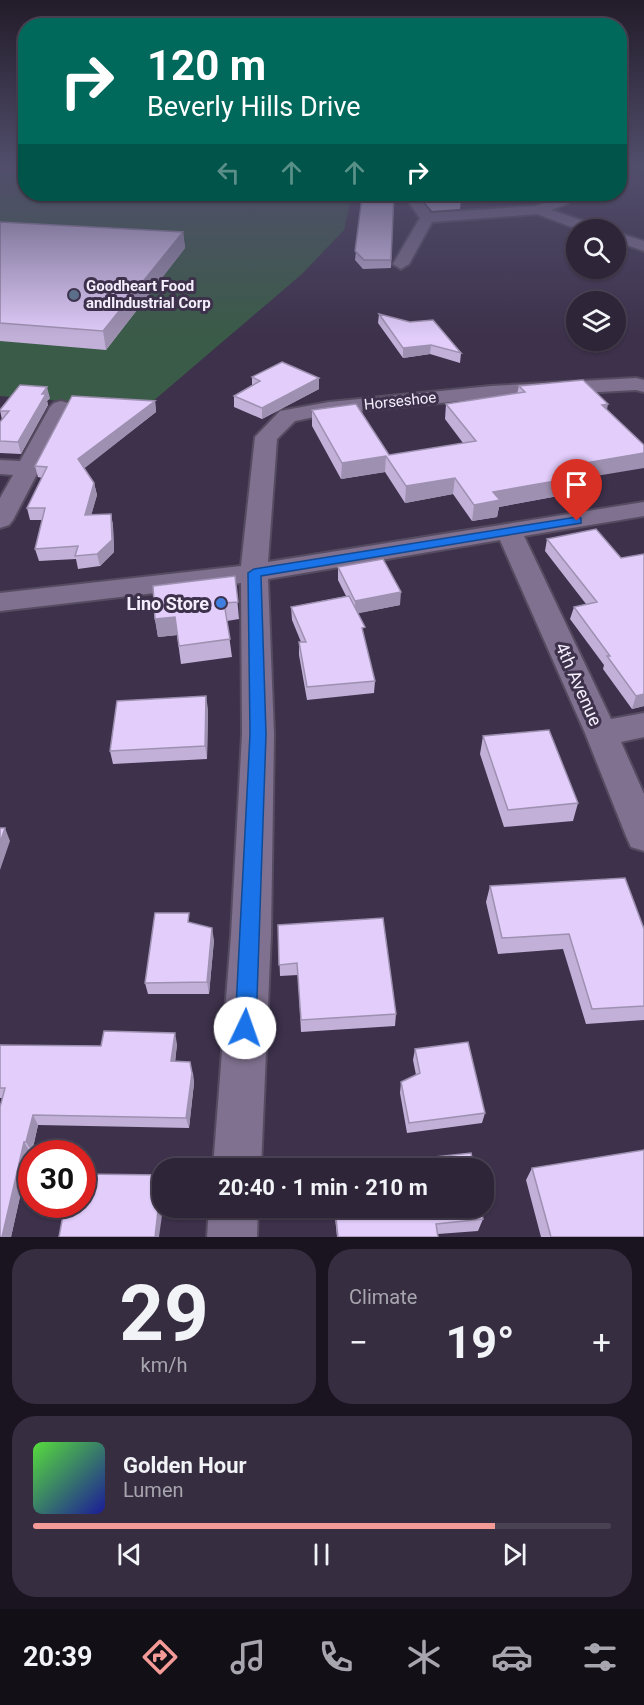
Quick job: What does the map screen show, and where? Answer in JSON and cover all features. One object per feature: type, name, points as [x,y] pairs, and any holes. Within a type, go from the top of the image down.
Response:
[{"type":"street","points":[[401,264],[424,223]]},
{"type":"street","points":[[626,240],[644,246]]},
{"type":"street","name":"Horseshoe","points":[[238,1158],[251,935],[258,734],[254,573],[266,437],[288,416],[329,408],[491,392],[636,384],[644,386]]},
{"type":"street","points":[[0,520],[61,407]]},
{"type":"street","points":[[0,466],[28,469]]},
{"type":"street","points":[[0,602],[254,573],[510,533],[644,509]]},
{"type":"street","name":"4th Avenue","points":[[510,533],[601,733],[644,837]]},
{"type":"street","points":[[601,733],[644,725]]},
{"type":"street","points":[[232,1237],[233,1218]]},
{"type":"green space","points":[[0,223],[346,223],[344,230],[302,274],[145,408],[0,396]]},
{"type":"building","name":"Goodheart Food andIndustrial Corp","points":[[0,223],[183,232],[103,331],[0,323]]},
{"type":"building","points":[[359,223],[393,223],[391,260],[364,260],[355,251]]},
{"type":"building","points":[[379,314],[410,322],[433,320],[461,353],[431,345],[403,348]]},
{"type":"building","points":[[282,362],[319,378],[262,408],[234,396],[260,381],[252,377]]},
{"type":"building","points":[[583,380],[608,404],[602,405],[644,445],[644,453],[562,467],[572,478],[493,492],[500,500],[474,505],[455,478],[406,486],[386,456],[342,463],[312,410],[356,404],[389,455],[476,441],[446,404],[525,392],[519,386]]},
{"type":"building","points":[[20,385],[47,387],[42,394],[46,394],[18,442],[0,441],[0,422],[9,411],[0,410]]},
{"type":"building","points":[[72,396],[155,401],[78,459],[94,483],[85,515],[111,514],[112,540],[97,554],[75,556],[78,546],[35,549],[45,508],[27,508],[47,467],[35,466]]},
{"type":"building","points":[[596,529],[621,558],[644,554],[644,694],[636,696],[574,607],[597,602],[547,539]]},
{"type":"building","points":[[383,559],[401,592],[355,601],[338,567]]},
{"type":"building","points":[[235,576],[238,602],[224,603],[230,639],[179,646],[175,617],[155,619],[153,586]]},
{"type":"building","points":[[349,596],[365,627],[362,628],[375,681],[307,687],[299,642],[306,642],[291,607]]},
{"type":"building","points":[[206,696],[205,746],[110,751],[117,701]]},
{"type":"building","points":[[549,730],[578,803],[508,810],[483,736]]},
{"type":"building","points":[[0,828],[5,828],[0,843]]},
{"type":"building","points":[[625,878],[644,929],[644,1006],[592,1009],[569,934],[502,938],[490,886]]},
{"type":"building","points":[[155,913],[189,913],[188,922],[212,928],[207,982],[145,983]]},
{"type":"building","points":[[383,918],[396,1014],[301,1020],[297,963],[279,965],[278,925]]},
{"type":"building","points":[[104,1031],[175,1033],[171,1061],[190,1062],[192,1073],[186,1118],[33,1115],[27,1140],[18,1140],[18,1168],[2,1237],[0,1237],[0,1107],[5,1088],[0,1088],[0,1045],[101,1046]]},
{"type":"building","points":[[468,1042],[485,1113],[409,1123],[401,1082],[420,1073],[415,1049]]},
{"type":"building","points":[[644,1150],[644,1237],[551,1237],[532,1168]]},
{"type":"building","points":[[471,1153],[472,1158],[426,1158]]},
{"type":"building","points":[[96,1174],[152,1175],[152,1218],[157,1218],[155,1237],[59,1237],[62,1218],[96,1218]]},
{"type":"building","points":[[336,1218],[483,1219],[436,1224],[438,1237],[338,1237]]},
{"type":"place","name":"Goodheart Food andIndustrial Corp","points":[[74,295]]},
{"type":"place","name":"Lino Store","points":[[221,603]]},
{"type":"route","points":[[245,1028],[251,935],[258,734],[254,573],[577,521]]}]
